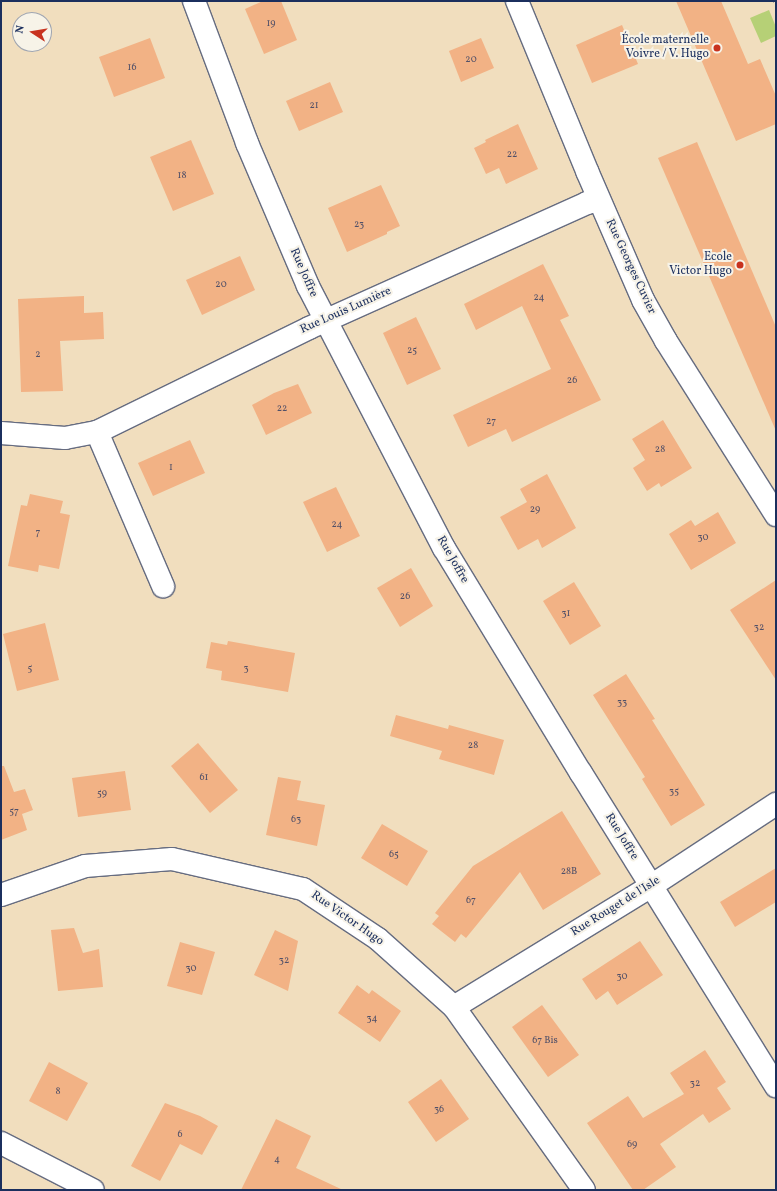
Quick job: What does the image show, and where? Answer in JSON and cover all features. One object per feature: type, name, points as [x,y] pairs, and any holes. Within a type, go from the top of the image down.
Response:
[{"type":"street","name":"Rue Joffre","points":[[194,1],[247,143],[308,286],[324,321],[444,548],[581,773],[776,1086]]},
{"type":"street","name":"Rue Georges Cuvier","points":[[517,1],[599,200],[643,300],[666,341],[776,515]]},
{"type":"street","name":"Rue Louis Lumière","points":[[1,433],[65,438],[97,432],[324,321],[580,206],[599,200]]},
{"type":"street","points":[[97,432],[163,586]]},
{"type":"street","name":"Rue Rouget de l'Isle","points":[[454,1007],[776,804]]},
{"type":"street","name":"Rue Victor Hugo","points":[[1,895],[85,866],[172,859],[303,889],[378,939],[454,1007],[584,1190]]},
{"type":"street","points":[[1,1142],[93,1190]]},
{"type":"green space","points":[[769,10],[776,27],[776,36],[761,43],[750,18]]},
{"type":"building","points":[[263,1],[281,1],[297,40],[264,54],[245,9]]},
{"type":"building","points":[[676,1],[721,1],[748,64],[760,59],[776,96],[776,124],[736,141]]},
{"type":"building","points":[[622,25],[638,64],[592,83],[576,45]]},
{"type":"building","points":[[150,38],[165,78],[114,97],[99,57]]},
{"type":"building","points":[[481,38],[494,68],[461,82],[449,51]]},
{"type":"building","points":[[330,82],[343,112],[299,131],[286,101]]},
{"type":"building","points":[[518,124],[538,169],[506,184],[499,168],[486,174],[474,148],[486,142],[485,140]]},
{"type":"building","points":[[191,140],[214,194],[173,211],[150,157]]},
{"type":"building","points":[[697,142],[776,327],[776,431],[658,158]]},
{"type":"building","points":[[381,185],[400,226],[387,232],[387,234],[347,252],[328,208]]},
{"type":"building","points":[[240,256],[255,290],[202,315],[186,280]]},
{"type":"building","points":[[543,264],[569,316],[560,320],[601,400],[512,442],[506,429],[468,447],[453,415],[551,369],[522,306],[476,330],[464,304]]},
{"type":"building","points":[[84,296],[84,313],[103,312],[104,339],[60,341],[63,391],[21,392],[18,299]]},
{"type":"building","points":[[416,317],[441,369],[407,385],[383,333]]},
{"type":"building","points":[[298,384],[312,413],[266,435],[252,405],[274,393]]},
{"type":"building","points":[[663,420],[692,468],[661,487],[659,483],[647,491],[633,468],[645,460],[632,439]]},
{"type":"building","points":[[190,440],[205,473],[153,496],[138,463]]},
{"type":"building","points":[[547,474],[576,528],[542,548],[538,539],[518,550],[500,517],[527,502],[520,489]]},
{"type":"building","points":[[336,487],[360,536],[327,552],[303,502]]},
{"type":"building","points":[[30,494],[63,501],[60,513],[70,515],[59,569],[39,565],[38,572],[8,566],[21,505],[27,506]]},
{"type":"building","points":[[718,512],[736,543],[691,570],[669,534],[691,520],[695,526]]},
{"type":"building","points":[[411,568],[433,606],[400,627],[377,588]]},
{"type":"building","points":[[776,580],[776,680],[730,610]]},
{"type":"building","points":[[574,582],[601,626],[570,645],[543,601]]},
{"type":"building","points":[[45,623],[59,680],[17,691],[3,634]]},
{"type":"building","points":[[228,641],[295,653],[288,692],[221,680],[222,671],[206,668],[211,642],[227,645]]},
{"type":"building","points":[[626,674],[655,719],[652,720],[705,805],[671,826],[642,779],[645,777],[593,695]]},
{"type":"building","points":[[396,715],[448,729],[449,725],[504,740],[494,775],[439,759],[442,751],[390,736]]},
{"type":"building","points":[[198,743],[238,790],[210,813],[171,766]]},
{"type":"building","points":[[1,766],[4,766],[14,792],[25,789],[33,810],[22,814],[27,830],[1,840]]},
{"type":"building","points":[[125,771],[131,810],[78,817],[72,778]]},
{"type":"building","points":[[278,777],[301,781],[297,800],[325,805],[317,846],[266,835]]},
{"type":"building","points":[[562,811],[601,874],[543,910],[520,872],[466,938],[461,934],[455,942],[432,924],[439,916],[435,913],[473,866]]},
{"type":"building","points":[[382,824],[428,851],[407,886],[361,858]]},
{"type":"building","points":[[776,868],[776,902],[735,927],[720,902]]},
{"type":"building","points":[[74,928],[83,953],[99,949],[103,987],[58,991],[51,930]]},
{"type":"building","points":[[275,930],[298,941],[288,991],[254,975]]},
{"type":"building","points":[[640,941],[663,975],[617,1005],[608,991],[596,1000],[582,979]]},
{"type":"building","points":[[180,942],[215,952],[202,995],[167,986]]},
{"type":"building","points":[[357,985],[369,994],[372,990],[401,1011],[380,1042],[338,1013]]},
{"type":"building","points":[[542,1005],[579,1055],[548,1077],[512,1027]]},
{"type":"building","points":[[705,1050],[726,1082],[717,1088],[731,1109],[709,1123],[703,1114],[660,1144],[676,1167],[643,1190],[633,1190],[587,1123],[628,1096],[643,1118],[684,1094],[670,1073]]},
{"type":"building","points":[[49,1062],[88,1083],[67,1121],[29,1101]]},
{"type":"building","points":[[441,1079],[469,1119],[436,1142],[408,1102]]},
{"type":"building","points":[[165,1103],[200,1116],[218,1126],[202,1155],[180,1144],[160,1181],[131,1166]]},
{"type":"building","points":[[276,1119],[311,1136],[296,1168],[343,1190],[241,1190]]},
{"type":"place","name":"École maternelle Voivre / V. Hugo","points":[[717,48]]},
{"type":"place","name":"Ecole Victor Hugo","points":[[740,265]]}]
